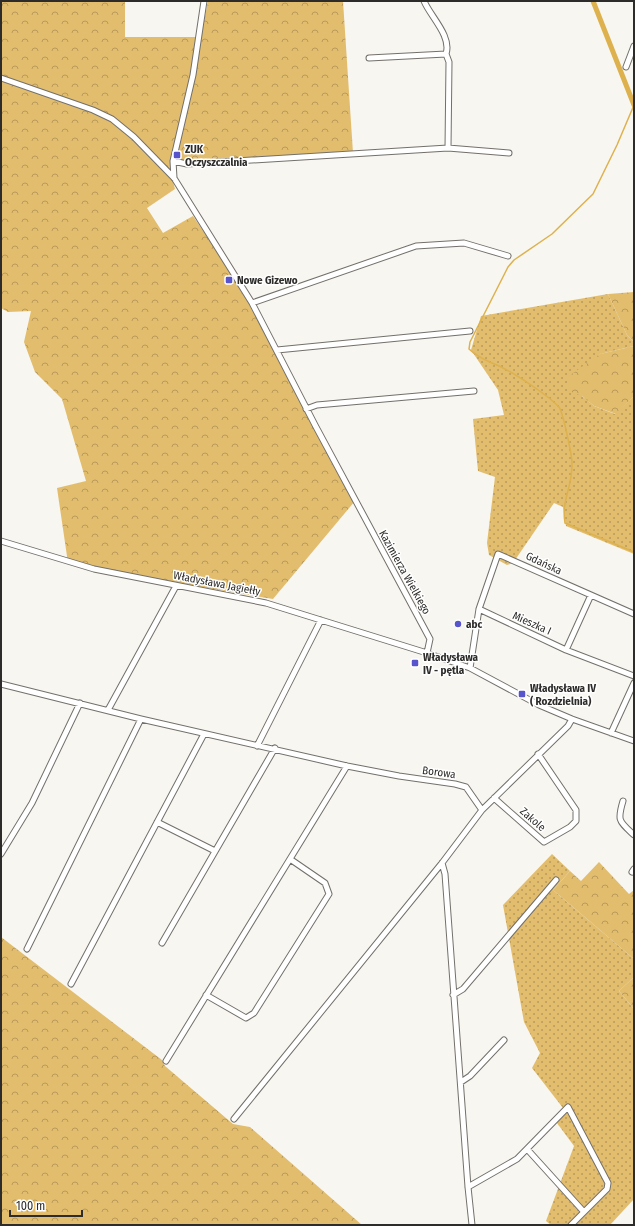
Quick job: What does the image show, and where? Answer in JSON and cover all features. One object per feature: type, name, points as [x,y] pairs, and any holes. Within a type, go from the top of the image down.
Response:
[{"type":"street","points":[[174,178],[173,161],[193,75],[204,1]]},
{"type":"street","points":[[424,1],[445,38],[447,50],[446,54],[449,62],[448,148]]},
{"type":"street","points":[[626,67],[634,46]]},
{"type":"street","points":[[369,58],[446,54]]},
{"type":"street","name":"Kazimierza Wielkiego","points":[[1,78],[93,110],[112,119],[134,137],[174,178],[252,303],[306,409],[430,639],[427,653]]},
{"type":"street","points":[[173,161],[188,164],[448,148],[509,153]]},
{"type":"street","points":[[252,303],[416,246],[464,242],[508,256]]},
{"type":"street","points":[[277,350],[470,331]]},
{"type":"street","points":[[306,409],[317,405],[474,391]]},
{"type":"street","name":"Władysława Jagiełły","points":[[1,541],[94,570],[266,603],[427,653],[470,668],[539,705],[572,719],[634,741]]},
{"type":"street","name":"Gdańska","points":[[479,609],[498,554],[634,614]]},
{"type":"street","points":[[108,710],[176,586]]},
{"type":"street","points":[[566,650],[591,595]]},
{"type":"street","points":[[470,668],[479,609]]},
{"type":"street","name":"Mieszka I","points":[[479,609],[566,650],[634,676]]},
{"type":"street","points":[[257,746],[321,620]]},
{"type":"street","points":[[611,733],[634,683]]},
{"type":"street","name":"Borowa","points":[[1,684],[140,719],[257,746],[275,748],[347,766],[399,776],[455,784],[466,787],[482,810]]},
{"type":"street","points":[[1,854],[32,803],[80,703]]},
{"type":"street","points":[[27,949],[140,719]]},
{"type":"street","points":[[234,1119],[442,863],[482,810],[568,726],[572,719]]},
{"type":"street","points":[[71,984],[204,734]]},
{"type":"street","points":[[162,944],[214,851],[275,748]]},
{"type":"street","name":"Zakole","points":[[494,798],[544,842],[570,827],[576,821],[576,810],[538,754]]},
{"type":"street","points":[[166,1061],[347,766]]},
{"type":"street","points":[[623,801],[618,816],[620,822],[634,835]]},
{"type":"street","points":[[157,822],[214,851]]},
{"type":"street","points":[[206,995],[246,1018],[254,1013],[329,894],[325,883],[290,859]]},
{"type":"street","points":[[442,863],[446,874],[453,996],[472,1225]]},
{"type":"street","points":[[453,996],[463,989],[556,880]]},
{"type":"street","points":[[461,1082],[470,1076],[504,1040]]},
{"type":"street","points":[[468,1187],[517,1159],[568,1107],[608,1183],[607,1190],[571,1225]]},
{"type":"street","points":[[528,1149],[584,1212]]},
{"type":"green space","points":[[1,1],[125,1],[125,37],[201,37],[208,1],[343,1],[353,153],[174,163],[171,174],[175,189],[147,208],[163,233],[193,216],[252,303],[355,501],[273,599],[94,569],[68,563],[57,488],[86,481],[62,399],[35,372],[24,342],[31,311],[8,312],[1,308]]},
{"type":"green space","points":[[634,292],[634,342],[627,335],[608,294]]},
{"type":"green space","points":[[608,294],[627,335],[634,342],[634,346],[600,354],[582,396],[594,406],[615,414],[634,396],[634,554],[566,526],[563,507],[554,503],[513,563],[507,565],[489,555],[487,543],[495,477],[478,471],[473,419],[504,415],[498,390],[471,350],[481,316]]},
{"type":"green space","points":[[634,346],[634,396],[616,414],[594,406],[582,396],[569,391],[569,376],[600,354]]},
{"type":"green space","points":[[552,854],[570,871],[553,890],[634,959],[634,977],[619,991],[634,1009],[634,1199],[610,1225],[551,1225],[546,1221],[574,1146],[554,1119],[563,1108],[532,1068],[540,1053],[524,1022],[503,905]]},
{"type":"green space","points":[[599,862],[629,894],[634,890],[634,959],[553,890],[570,871],[581,881]]},
{"type":"green space","points":[[1,937],[162,1060],[165,1066],[233,1124],[250,1127],[362,1225],[1,1225]]},
{"type":"green space","points":[[634,977],[634,1009],[619,991]]},
{"type":"waterway","points":[[593,1],[634,105]]},
{"type":"waterway","points":[[634,105],[617,145],[593,194],[552,234],[514,260],[508,267],[470,342],[469,349],[481,358],[503,368],[524,381],[548,397],[559,407],[565,425],[572,463],[571,479],[564,515],[565,523],[634,552]]},
{"type":"place","name":"ZUK Oczyszczalnia","points":[[177,155]]},
{"type":"place","name":"Nowe Gizewo","points":[[229,280]]},
{"type":"place","name":"abc","points":[[458,624]]},
{"type":"place","name":"Władysława IV - pętla","points":[[415,663]]},
{"type":"place","name":"Władysława IV ( Rozdzielnia)","points":[[522,694]]}]
